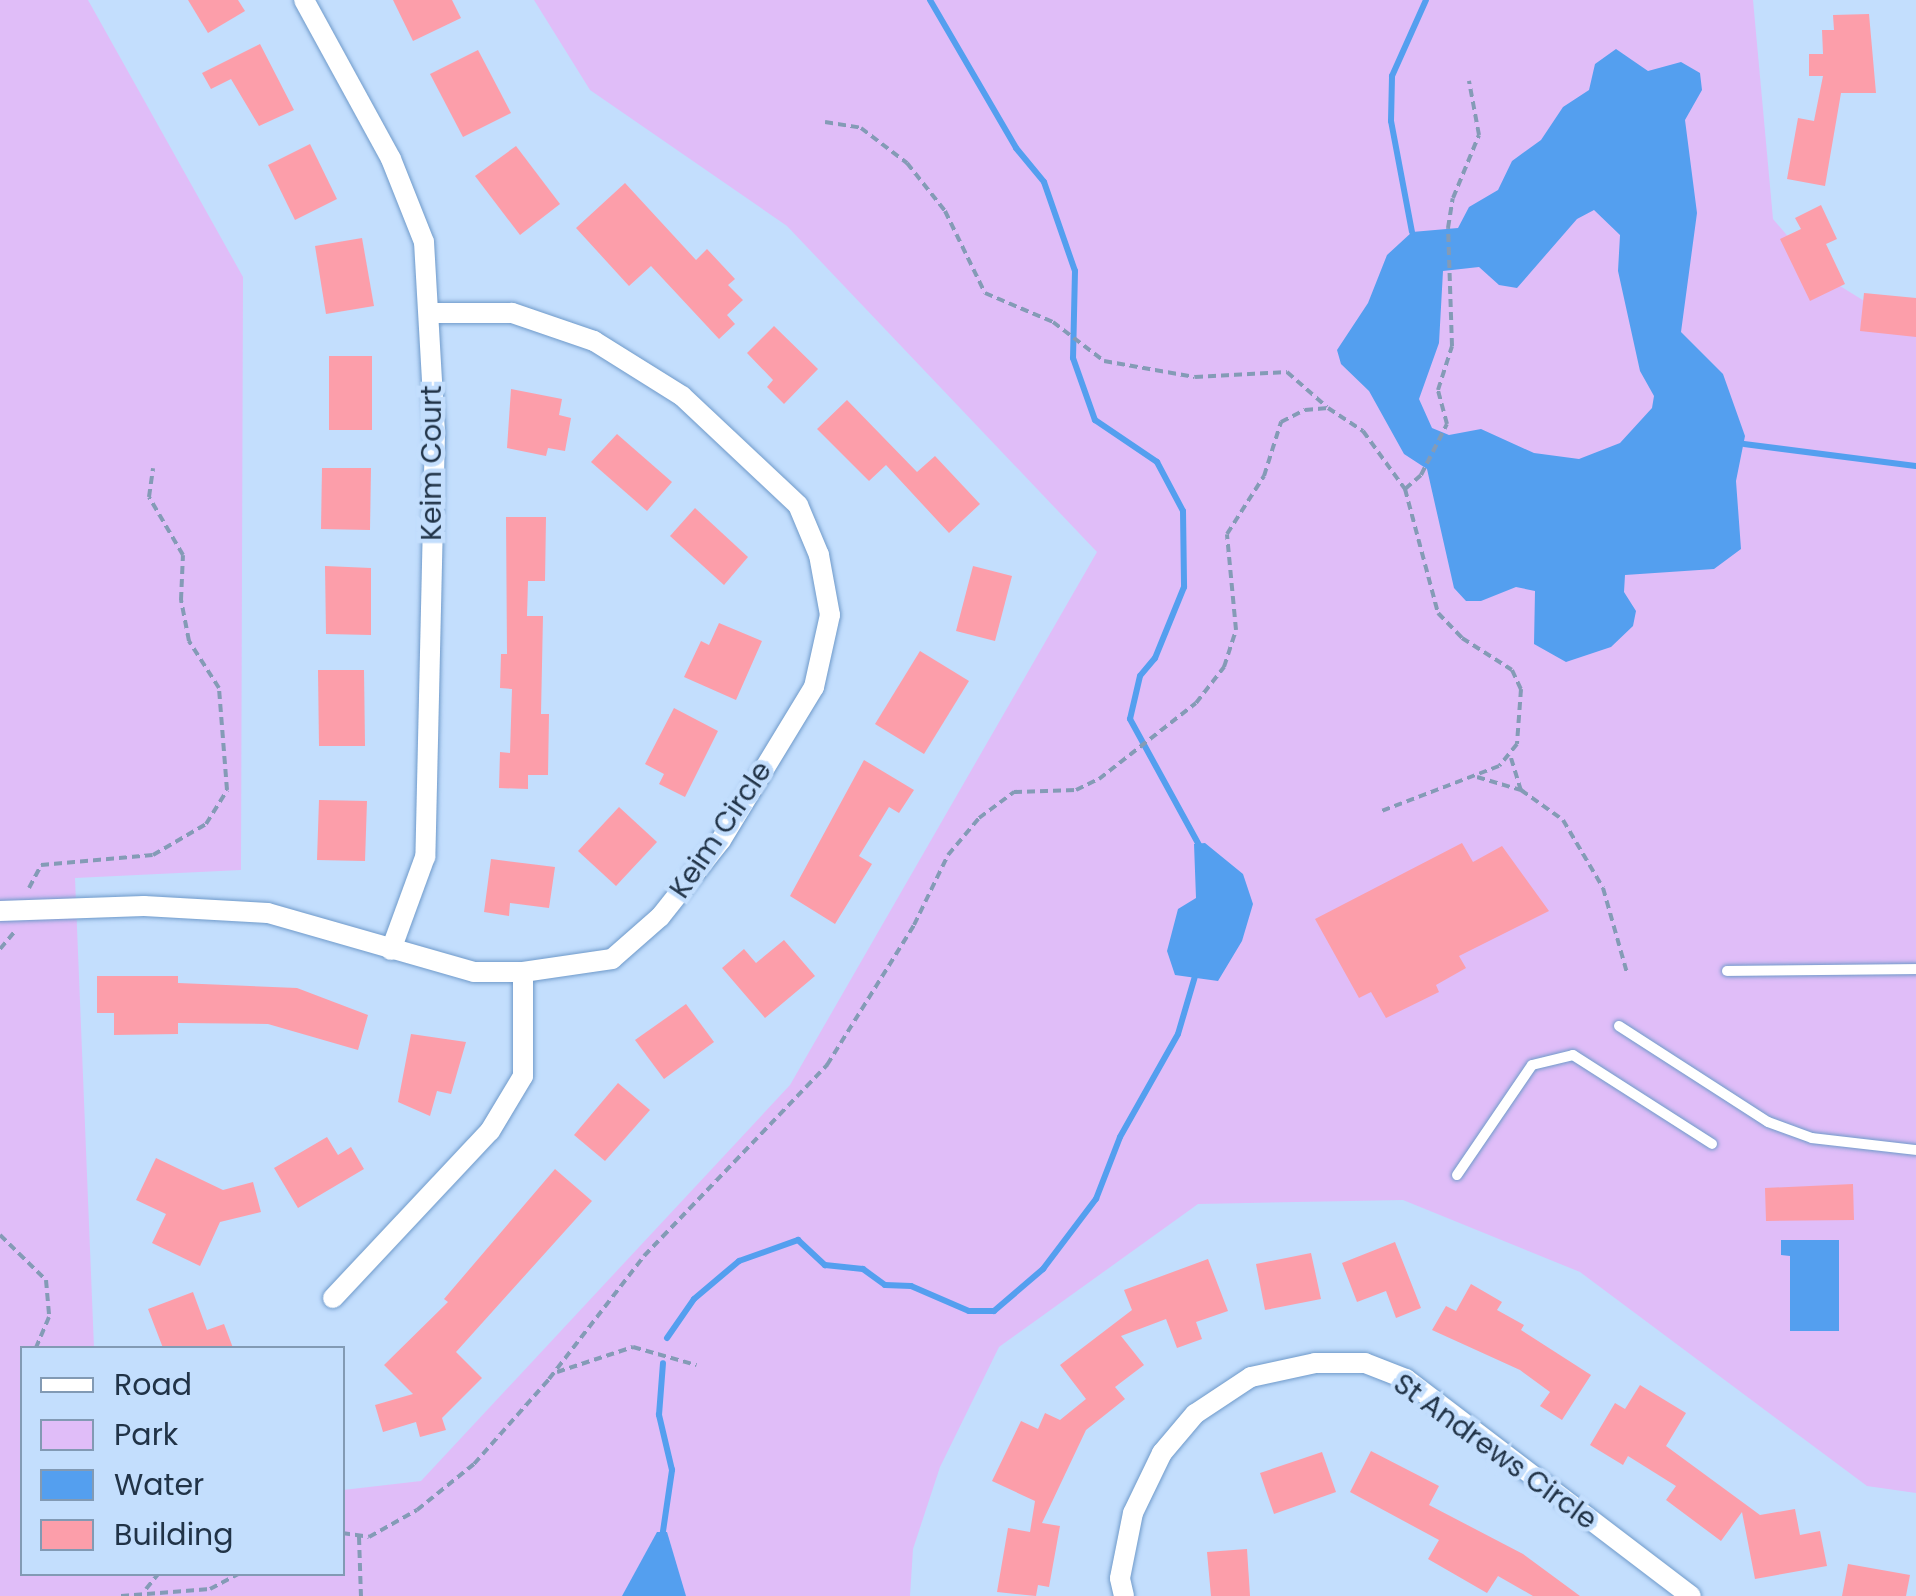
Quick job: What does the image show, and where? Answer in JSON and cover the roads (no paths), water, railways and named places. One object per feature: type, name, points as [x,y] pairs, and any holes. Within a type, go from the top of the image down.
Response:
[{"type":"street","name":"Keim Court","points":[[304,0],[398,176],[424,242],[435,432],[425,857],[391,950]]},
{"type":"street","name":"Keim Circle","points":[[0,911],[144,906],[268,913],[474,972],[523,972],[612,959],[660,917],[721,840],[814,687],[830,615],[820,554],[798,505],[682,396],[594,340],[512,313],[430,313]]},
{"type":"street","points":[[334,1298],[490,1131],[523,1076],[523,972]]},
{"type":"street","name":"St Andrews Circle","points":[[1124,1596],[1120,1578],[1134,1512],[1162,1452],[1195,1414],[1252,1377],[1315,1364],[1366,1364],[1406,1379],[1691,1596]]},
{"type":"lane","points":[[1727,971],[1916,969]]},
{"type":"lane","points":[[1619,1026],[1768,1122],[1812,1138],[1916,1150]]},
{"type":"lane","points":[[1458,1175],[1532,1065],[1573,1055],[1712,1144]]},
{"type":"water","points":[[1616,49],[1648,71],[1681,62],[1700,73],[1702,90],[1685,120],[1697,213],[1681,332],[1723,374],[1745,436],[1736,481],[1741,549],[1714,569],[1625,575],[1624,592],[1636,611],[1633,626],[1611,647],[1566,662],[1534,644],[1535,591],[1516,587],[1481,601],[1466,601],[1454,588],[1427,469],[1404,454],[1369,391],[1341,364],[1337,350],[1368,303],[1387,255],[1412,232],[1458,228],[1469,207],[1498,190],[1512,161],[1541,140],[1563,107],[1589,90],[1595,64]],"holes":[[[1594,210],[1620,235],[1618,271],[1640,371],[1654,396],[1652,408],[1620,443],[1579,459],[1534,453],[1481,429],[1449,435],[1432,428],[1419,399],[1439,343],[1443,271],[1479,267],[1499,285],[1517,288],[1577,219]]]},
{"type":"water","points":[[1205,843],[1243,874],[1253,904],[1242,941],[1218,981],[1175,975],[1167,951],[1178,909],[1196,898],[1194,844]]},
{"type":"water","points":[[1781,1240],[1839,1240],[1839,1331],[1790,1331],[1790,1256],[1781,1255]]},
{"type":"water","points":[[657,1532],[667,1532],[686,1596],[622,1596]]},
{"type":"waterway","points":[[930,0],[1016,148],[1044,182],[1075,271],[1073,358],[1095,420],[1157,462],[1183,511],[1184,587],[1155,658],[1140,676],[1130,719],[1200,847]]},
{"type":"waterway","points":[[1412,232],[1391,121],[1392,76],[1426,0]]},
{"type":"waterway","points":[[1744,444],[1916,466]]},
{"type":"waterway","points":[[667,1338],[694,1299],[739,1261],[798,1240],[825,1265],[863,1269],[885,1285],[911,1286],[969,1311],[994,1311],[1043,1269],[1096,1199],[1120,1137],[1178,1034],[1196,973]]},
{"type":"waterway","points":[[662,1538],[672,1470],[659,1415],[663,1363]]}]
